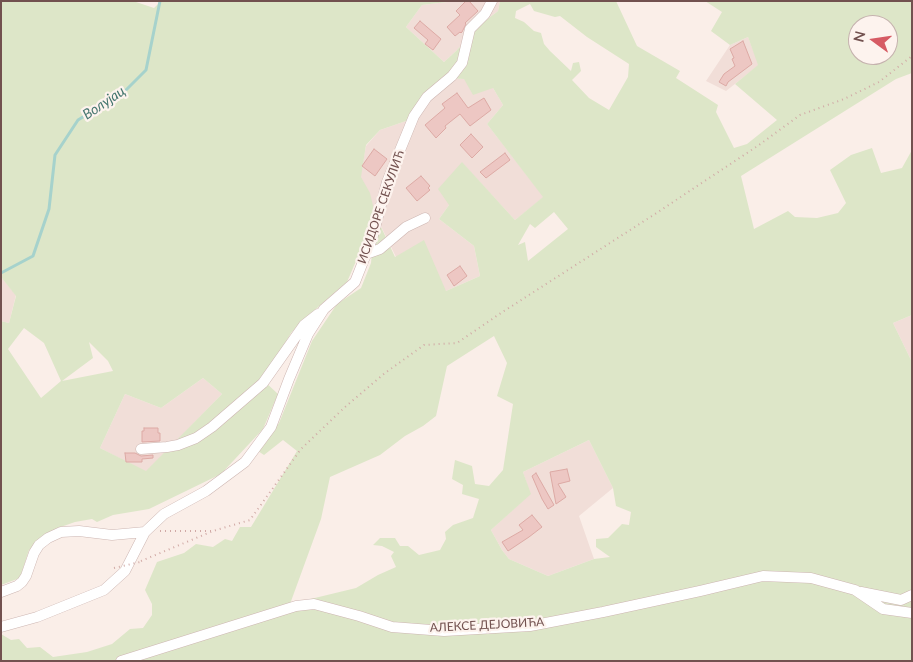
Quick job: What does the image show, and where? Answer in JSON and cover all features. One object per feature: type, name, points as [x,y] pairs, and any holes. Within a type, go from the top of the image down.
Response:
[{"type":"street","name":"ИСИДОРЕ СЕКУЛИЋ","points":[[141,449],[178,445],[196,438],[212,427],[264,382],[304,325],[355,282],[372,239],[387,182],[414,116],[427,97],[452,76],[462,63],[470,29],[485,14],[492,1]]},
{"type":"street","points":[[366,254],[380,249],[406,227],[425,218]]},
{"type":"street","name":"ИСИДОРЕ СЕКУЛИЋ","points":[[145,532],[164,514],[206,491],[245,462],[271,427],[308,334],[324,309]]},
{"type":"street","points":[[1,592],[22,582],[39,545],[61,532],[79,531],[112,535],[145,532]]},
{"type":"street","points":[[1,627],[36,617],[104,590],[125,571],[145,532]]},
{"type":"street","name":"АЛЕКСЕ ДЕЈОВИЋА","points":[[121,661],[296,606],[314,604],[392,627],[444,631],[530,626],[603,612],[763,576],[811,578],[855,590],[882,609],[912,613]]},
{"type":"street","points":[[855,590],[901,600],[912,595]]},
{"type":"path","points":[[114,568],[140,562],[213,531],[250,520],[302,450],[345,406],[385,373],[424,345],[457,343],[759,145],[800,115],[844,99],[879,82],[912,56]]},
{"type":"path","points":[[145,532],[213,531]]},
{"type":"shaded area","points":[[447,1],[500,1],[498,11],[481,24],[444,62],[406,27],[422,5]]},
{"type":"shaded area","points":[[748,37],[759,65],[726,91],[706,81],[730,45]]},
{"type":"shaded area","points":[[444,78],[464,79],[493,88],[503,105],[487,124],[544,197],[515,220],[462,163],[449,205],[439,219],[474,246],[480,276],[446,291],[396,257],[375,214],[360,177],[366,146],[380,130],[406,121]]},
{"type":"shaded area","points":[[1,277],[16,295],[9,323],[1,321]]},
{"type":"shaded area","points":[[912,315],[912,362],[893,323]]},
{"type":"shaded area","points":[[203,378],[222,394],[146,472],[100,448],[125,394],[161,408]]},
{"type":"shaded area","points":[[589,440],[613,488],[579,516],[594,559],[548,576],[509,559],[491,530],[530,494],[523,472]]},
{"type":"green space","points":[[1,1],[133,1],[154,8],[161,1],[447,1],[422,5],[406,27],[444,62],[481,24],[498,11],[500,1],[616,1],[637,46],[680,71],[676,78],[718,105],[716,112],[734,148],[747,144],[777,120],[735,84],[758,65],[748,37],[730,45],[711,31],[722,12],[705,1],[912,1],[912,73],[896,79],[741,176],[754,229],[788,211],[795,217],[817,218],[838,213],[846,203],[830,170],[851,155],[872,148],[881,173],[902,168],[912,150],[912,315],[893,323],[912,362],[912,661],[1,661],[1,634],[11,640],[19,639],[27,648],[40,647],[53,657],[87,652],[112,644],[130,629],[143,628],[152,615],[152,604],[145,590],[157,562],[184,553],[196,544],[213,547],[225,539],[232,541],[240,527],[251,527],[297,451],[283,440],[264,455],[258,451],[279,423],[312,341],[337,304],[361,288],[371,263],[375,217],[347,282],[291,333],[263,380],[278,394],[263,429],[221,474],[149,509],[113,515],[97,522],[92,519],[75,522],[55,529],[29,550],[20,578],[1,585],[1,321],[9,323],[16,296],[1,277]],"holes":[[[530,4],[534,11],[555,17],[560,16],[587,37],[629,64],[628,77],[609,110],[589,98],[572,80],[581,71],[579,62],[573,63],[571,71],[544,44],[541,33],[534,31],[524,22],[515,18],[516,11]],[[444,78],[464,79],[473,95],[493,88],[503,105],[487,124],[543,197],[515,220],[462,162],[438,189],[449,205],[439,219],[474,246],[480,276],[446,291],[424,240],[395,257],[375,214],[370,193],[361,177],[366,145],[380,130],[406,121]],[[554,212],[568,229],[528,261],[525,242],[518,245],[530,224],[535,228]],[[24,328],[44,343],[61,381],[41,398],[8,349]],[[494,336],[507,363],[497,396],[513,404],[503,470],[489,486],[475,484],[472,466],[455,460],[452,479],[463,485],[462,494],[479,499],[473,518],[453,525],[445,532],[446,539],[440,550],[419,555],[408,546],[400,546],[395,538],[380,538],[373,545],[382,546],[394,552],[391,556],[396,567],[356,588],[290,604],[321,519],[330,477],[380,455],[436,416],[447,366]],[[89,342],[108,361],[113,371],[62,381],[93,358]],[[203,378],[222,394],[146,471],[100,448],[125,394],[161,408]],[[589,440],[613,488],[616,506],[631,512],[629,525],[622,524],[608,538],[596,539],[596,547],[610,557],[594,559],[548,576],[509,559],[491,530],[531,494],[523,472]]]},
{"type":"building","points":[[466,1],[469,1],[478,11],[465,23],[462,32],[455,36],[447,27],[460,15],[456,11]]},
{"type":"building","points":[[420,21],[441,39],[433,50],[425,44],[428,40],[414,28]]},
{"type":"building","points":[[743,41],[752,64],[728,82],[726,86],[719,82],[724,74],[735,66],[730,49]]},
{"type":"building","points":[[457,93],[468,108],[484,98],[491,110],[470,126],[460,114],[445,126],[446,128],[436,138],[425,125],[445,108],[442,104]]},
{"type":"building","points":[[471,134],[483,147],[472,158],[460,145]]},
{"type":"building","points":[[374,149],[387,159],[375,176],[362,166]]},
{"type":"building","points":[[505,153],[510,160],[486,178],[480,172]]},
{"type":"building","points":[[421,176],[430,186],[428,188],[430,190],[417,201],[406,188]]},
{"type":"building","points":[[460,266],[467,276],[454,286],[447,275]]},
{"type":"building","points":[[144,428],[158,428],[160,441],[142,442],[142,431],[144,431]]},
{"type":"building","points":[[125,453],[135,453],[141,456],[153,455],[153,458],[142,459],[142,462],[126,462]]},
{"type":"building","points":[[567,469],[570,481],[558,484],[566,497],[556,504],[550,472]]},
{"type":"building","points":[[536,473],[554,505],[548,509],[532,476]]},
{"type":"building","points":[[532,515],[542,527],[508,551],[502,542],[523,530],[519,525]]},
{"type":"waterway","name":"Волујац","points":[[1,273],[33,256],[49,209],[55,155],[78,120],[125,91],[146,70],[160,1]]}]
